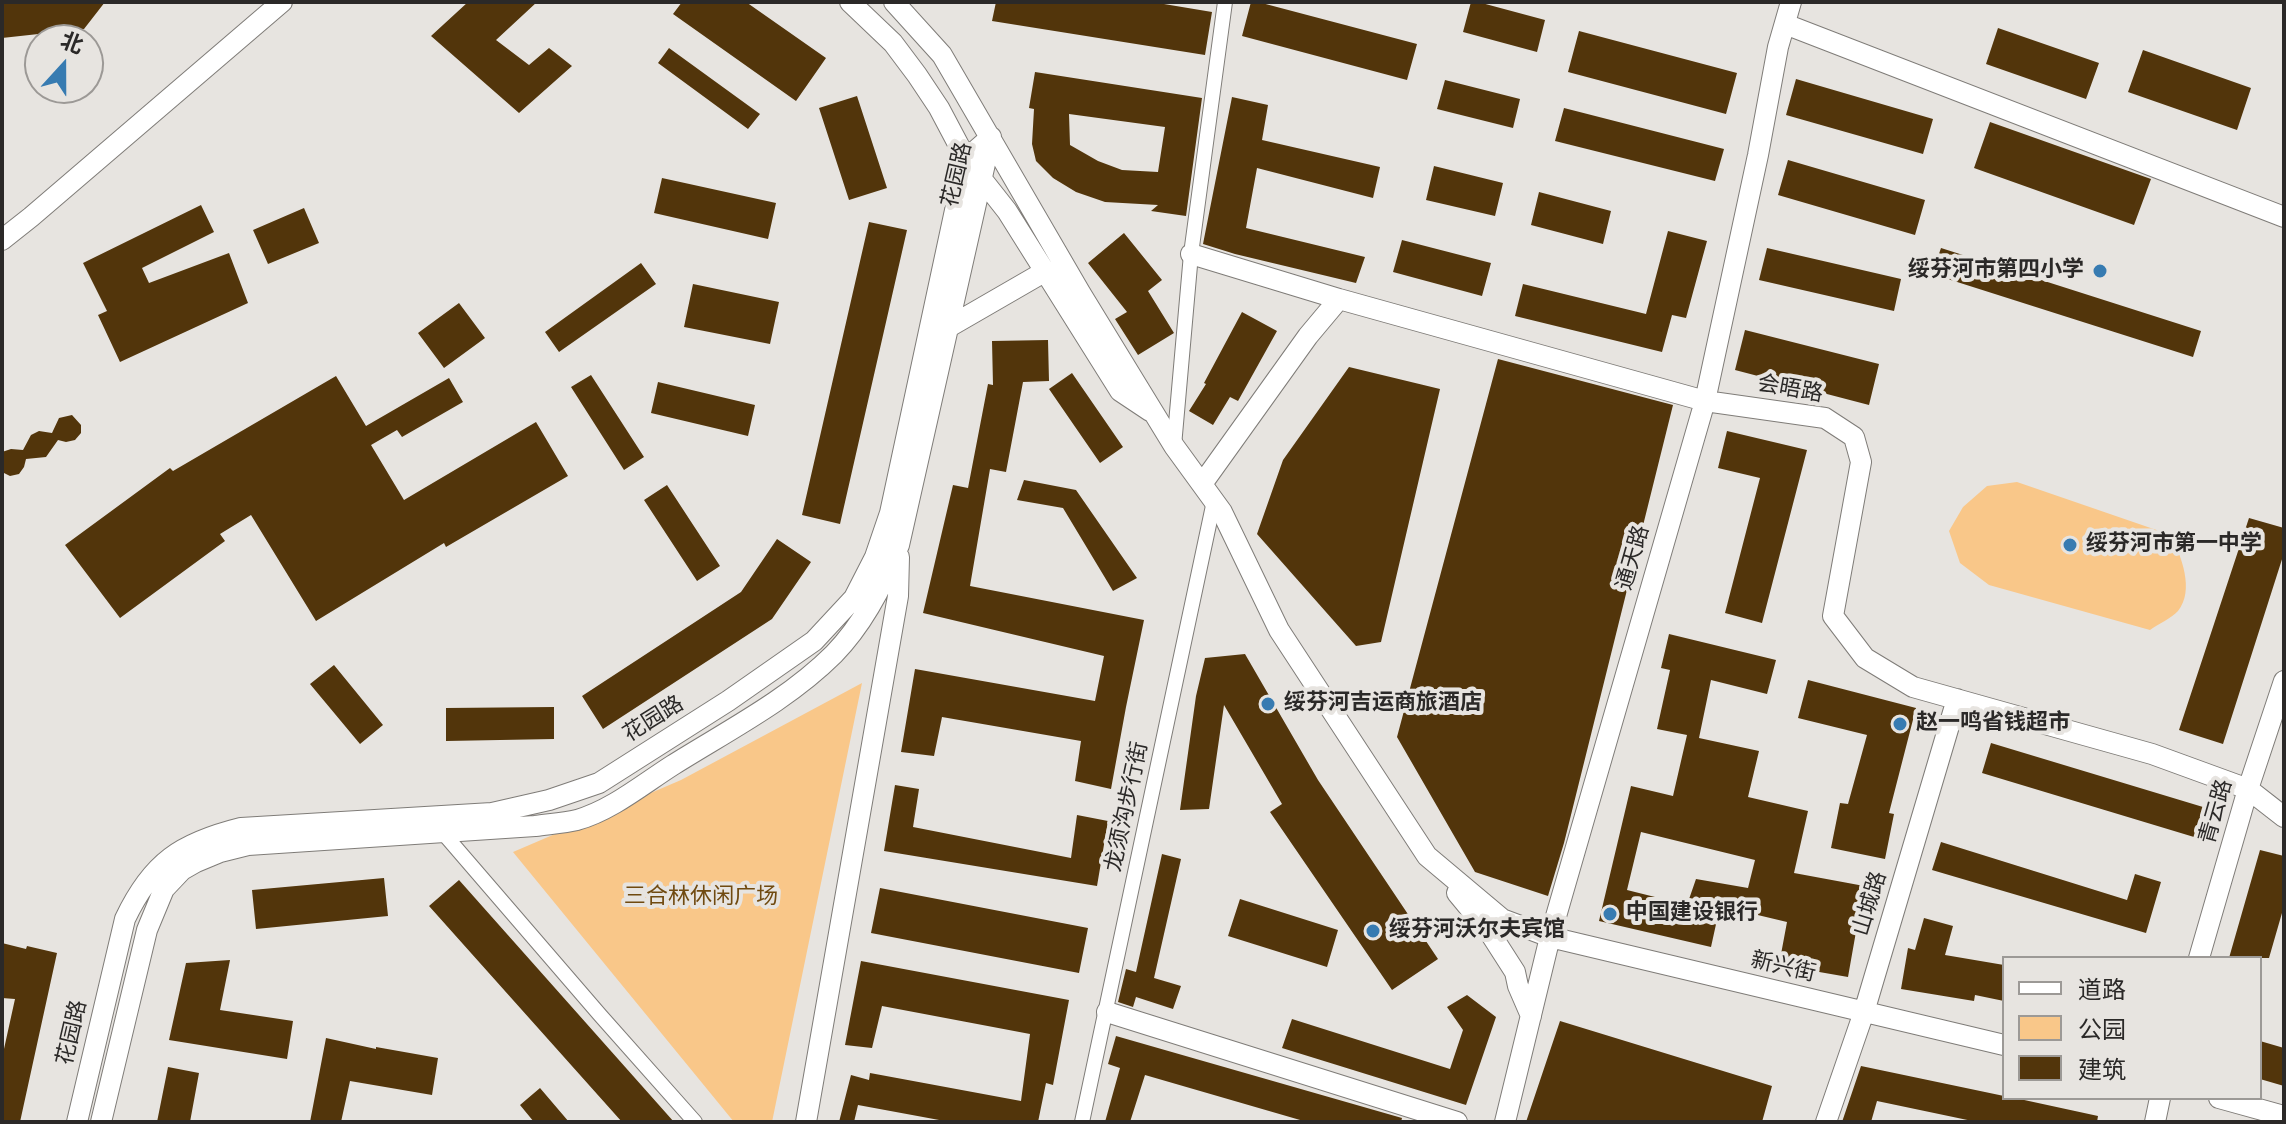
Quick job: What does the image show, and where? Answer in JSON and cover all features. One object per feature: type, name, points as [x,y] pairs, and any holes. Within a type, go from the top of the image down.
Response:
[{"type":"main road","points":[[2,240],[282,2]]},
{"type":"main road","points":[[850,2],[901,53],[939,108],[966,159],[1007,211],[1120,391],[1153,413]]},
{"type":"main road","points":[[894,2],[942,55],[1153,413],[1222,512],[1279,630],[1427,856],[1515,972],[1531,1016]]},
{"type":"main road","name":"通天路","points":[[1505,1122],[1550,937],[1705,401],[1778,47],[1791,2]]},
{"type":"main road","points":[[1785,24],[2284,217]]},
{"type":"main road","name":"花园路","points":[[101,1122],[147,930],[164,889],[182,870],[220,852],[248,845],[436,824],[549,800],[599,783],[728,701],[814,641],[854,598],[875,557],[890,513],[966,159],[991,137]]},
{"type":"main road","name":"花园路","points":[[77,1122],[125,919],[150,877],[187,846],[241,828],[436,824],[535,826],[577,820],[609,806],[770,704],[816,671],[836,652],[876,596],[899,545],[991,137]]},
{"type":"main road","name":"会晤路","points":[[1191,254],[1339,299],[1705,401],[1825,418],[1854,437],[1861,462],[1833,616],[1865,658],[1913,687],[2152,754],[2248,789],[2284,817]]},
{"type":"main road","points":[[947,328],[1044,272]]},
{"type":"main road","points":[[1208,493],[1308,336],[1339,299]]},
{"type":"main road","points":[[806,1122],[898,596],[899,545]]},
{"type":"main road","name":"青云路","points":[[2200,956],[2248,789],[2284,681]]},
{"type":"main road","name":"山城路","points":[[1826,1122],[1864,1012],[1957,699]]},
{"type":"main road","name":"新兴街","points":[[1427,856],[1502,919],[1550,937],[2002,1045]]},
{"type":"main road","points":[[1107,1012],[1457,1122]]},
{"type":"main road","points":[[2155,1122],[2160,1100]]},
{"type":"main road","points":[[2226,1100],[2284,1116]]},
{"type":"street","points":[[1174,446],[1191,254],[1225,2]]},
{"type":"street","name":"龙须沟步行街","points":[[1082,1122],[1107,1012],[1208,493]]},
{"type":"street","points":[[436,824],[695,1122]]},
{"type":"green space","points":[[2017,482],[2171,535],[2186,583],[2183,603],[2178,611],[2150,630],[1989,585],[1960,563],[1949,531],[1963,507],[1987,486]]},
{"type":"green space","name":"三合林休闲广场","points":[[862,683],[772,1122],[734,1122],[513,852],[681,780]]},
{"type":"building","points":[[2,2],[105,2],[88,24],[24,24],[24,36],[2,38]]},
{"type":"building","points":[[468,2],[537,2],[496,40],[529,65],[549,48],[572,66],[519,113],[431,36]]},
{"type":"building","points":[[682,2],[746,2],[826,58],[796,101],[673,14]]},
{"type":"building","points":[[996,2],[1152,2],[1212,12],[1205,55],[992,21]]},
{"type":"building","points":[[1251,2],[1417,44],[1407,80],[1242,36]]},
{"type":"building","points":[[1471,2],[1545,20],[1537,52],[1463,32]]},
{"type":"building","points":[[1998,28],[2099,63],[2086,99],[1986,64]]},
{"type":"building","points":[[1579,31],[1737,73],[1726,114],[1568,72]]},
{"type":"building","points":[[669,48],[760,114],[748,129],[658,63]]},
{"type":"building","points":[[2143,50],[2251,88],[2237,130],[2128,92]]},
{"type":"building","points":[[1035,72],[1202,98],[1186,216],[1151,211],[1158,205],[1105,202],[1076,192],[1053,178],[1036,161],[1032,144],[1034,109],[1029,108]],"holes":[[[1069,114],[1165,127],[1158,172],[1122,170],[1070,145]]]},
{"type":"building","points":[[1796,79],[1933,119],[1923,154],[1786,115]]},
{"type":"building","points":[[1445,80],[1520,99],[1513,128],[1437,109]]},
{"type":"building","points":[[857,96],[887,188],[849,200],[819,108]]},
{"type":"building","points":[[1232,97],[1268,105],[1262,140],[1380,167],[1373,198],[1257,168],[1246,228],[1365,257],[1356,283],[1203,244]]},
{"type":"building","points":[[1564,108],[1724,149],[1715,181],[1555,141]]},
{"type":"building","points":[[1990,122],[2151,179],[2134,225],[1974,168]]},
{"type":"building","points":[[1788,160],[1925,200],[1915,235],[1778,195]]},
{"type":"building","points":[[1434,166],[1503,183],[1495,216],[1426,200]]},
{"type":"building","points":[[662,178],[776,203],[768,239],[654,213]]},
{"type":"building","points":[[1539,192],[1611,211],[1603,244],[1531,225]]},
{"type":"building","points":[[201,205],[214,232],[142,268],[149,283],[229,253],[248,303],[120,362],[98,315],[107,311],[83,263]]},
{"type":"building","points":[[304,208],[319,243],[268,264],[253,230]]},
{"type":"building","points":[[869,222],[907,230],[840,524],[802,515]]},
{"type":"building","points":[[1668,231],[1707,241],[1686,318],[1672,315],[1662,352],[1515,316],[1523,284],[1646,314]]},
{"type":"building","points":[[1124,233],[1162,280],[1148,291],[1174,333],[1138,355],[1115,319],[1127,312],[1088,263]]},
{"type":"building","points":[[1402,240],[1491,263],[1482,296],[1393,272]]},
{"type":"building","points":[[1767,248],[1901,279],[1894,311],[1759,280]]},
{"type":"building","points":[[1941,248],[2201,331],[2193,357],[1932,274]]},
{"type":"building","points":[[641,263],[656,284],[559,352],[545,332]]},
{"type":"building","points":[[693,284],[779,302],[770,344],[684,327]]},
{"type":"building","points":[[459,303],[485,338],[444,368],[418,333]]},
{"type":"building","points":[[1242,312],[1277,331],[1238,401],[1230,397],[1213,425],[1189,411]]},
{"type":"building","points":[[1745,330],[1879,364],[1869,405],[1735,370]]},
{"type":"building","points":[[1048,340],[1049,381],[1023,382],[1006,472],[990,469],[970,586],[1144,620],[1111,789],[1075,781],[1081,741],[942,717],[934,756],[901,752],[915,669],[1095,701],[1104,656],[923,613],[953,485],[968,488],[988,384],[993,385],[992,341]]},
{"type":"building","points":[[1498,359],[1673,405],[1564,843],[1548,896],[1475,872],[1397,737]]},
{"type":"building","points":[[1349,367],[1440,389],[1381,642],[1356,646],[1257,534],[1283,460]]},
{"type":"building","points":[[1072,373],[1123,447],[1100,463],[1049,389]]},
{"type":"building","points":[[591,375],[644,457],[624,470],[571,387]]},
{"type":"building","points":[[336,376],[366,426],[449,378],[463,402],[402,437],[397,430],[371,445],[404,500],[536,422],[568,476],[446,547],[444,543],[316,621],[251,515],[220,534],[225,541],[120,618],[65,545],[170,468],[173,471]]},
{"type":"building","points":[[658,382],[755,405],[748,436],[651,413]]},
{"type":"building","points":[[72,415],[81,425],[81,433],[75,440],[58,440],[46,457],[26,459],[19,474],[10,476],[2,472],[2,452],[23,450],[31,435],[39,431],[52,433],[59,418]]},
{"type":"building","points":[[1727,431],[1807,450],[1762,623],[1725,613],[1760,478],[1718,468]]},
{"type":"building","points":[[1024,480],[1076,490],[1137,578],[1113,591],[1063,508],[1017,500]]},
{"type":"building","points":[[667,485],[720,566],[697,581],[644,500]]},
{"type":"building","points":[[2249,518],[2284,528],[2284,553],[2223,744],[2179,730]]},
{"type":"building","points":[[777,539],[811,562],[772,619],[603,729],[582,696],[741,592]]},
{"type":"building","points":[[1669,634],[1776,660],[1767,694],[1711,680],[1699,738],[1759,751],[1748,797],[1808,811],[1794,873],[1875,888],[1868,928],[1857,926],[1848,977],[1779,965],[1787,922],[1720,906],[1711,947],[1599,921],[1631,786],[1673,796],[1687,735],[1657,729],[1670,670],[1661,668]],"holes":[[[1641,832],[1755,860],[1748,888],[1696,879],[1687,905],[1627,890]]]},
{"type":"building","points":[[1245,654],[1318,780],[1438,959],[1392,990],[1270,812],[1282,804],[1224,705],[1209,809],[1180,810],[1196,696],[1205,658]]},
{"type":"building","points":[[334,665],[383,725],[360,744],[310,684]]},
{"type":"building","points":[[1808,680],[1916,708],[1889,813],[1894,814],[1885,859],[1831,848],[1840,803],[1848,804],[1867,735],[1798,718]]},
{"type":"building","points":[[554,707],[554,739],[446,741],[446,708]]},
{"type":"building","points":[[1991,743],[2203,807],[2194,837],[1982,773]]},
{"type":"building","points":[[895,785],[919,789],[913,827],[1071,858],[1077,815],[1108,821],[1097,886],[884,851]]},
{"type":"building","points":[[1941,842],[2127,900],[2135,874],[2161,882],[2146,933],[1932,870]]},
{"type":"building","points":[[2260,850],[2284,856],[2284,906],[2269,958],[2230,956]]},
{"type":"building","points":[[1162,854],[1181,859],[1154,978],[1181,986],[1173,1009],[1136,997],[1133,1007],[1118,1002],[1126,969],[1136,972]]},
{"type":"building","points":[[384,878],[388,916],[256,929],[252,890]]},
{"type":"building","points":[[459,880],[674,1122],[622,1122],[429,906]]},
{"type":"building","points":[[880,888],[1088,928],[1079,973],[871,933]]},
{"type":"building","points":[[1240,899],[1338,930],[1327,967],[1228,936]]},
{"type":"building","points":[[1924,918],[1953,926],[1945,955],[2002,965],[2002,1001],[1975,995],[1974,1001],[1901,989],[1908,948],[1915,950]]},
{"type":"building","points":[[2,943],[57,953],[20,1122],[2,1122],[2,1058],[15,999],[2,998]]},
{"type":"building","points":[[230,960],[220,1010],[293,1021],[287,1059],[169,1040],[186,963]]},
{"type":"building","points":[[861,961],[1069,1000],[1053,1085],[1046,1083],[1038,1122],[950,1122],[858,1105],[854,1122],[839,1122],[851,1075],[869,1080],[870,1073],[1021,1101],[1030,1034],[882,1006],[872,1048],[845,1045]]},
{"type":"building","points":[[1467,995],[1496,1017],[1466,1105],[1282,1048],[1292,1019],[1450,1069],[1463,1030],[1447,1007]]},
{"type":"building","points":[[1560,1021],[1772,1086],[1762,1122],[1526,1122]]},
{"type":"building","points":[[1116,1036],[1402,1118],[1401,1122],[1307,1122],[1145,1075],[1130,1122],[1105,1122],[1120,1068],[1108,1064]]},
{"type":"building","points":[[326,1038],[438,1058],[432,1095],[350,1081],[341,1122],[310,1122]]},
{"type":"building","points":[[2262,1042],[2284,1048],[2284,1086],[2262,1080]]},
{"type":"building","points":[[1861,1066],[2002,1096],[2002,1100],[2024,1100],[2098,1116],[2097,1122],[1977,1122],[1877,1101],[1871,1122],[1842,1122]]},
{"type":"building","points":[[168,1067],[199,1073],[190,1122],[157,1122]]},
{"type":"building","points":[[540,1088],[569,1122],[534,1122],[520,1105]]},
{"type":"place","name":"绥芬河市第四小学","points":[[2100,271]]},
{"type":"place","name":"绥芬河市第一中学","points":[[2070,545]]},
{"type":"place","name":"绥芬河吉运商旅酒店","points":[[1268,704]]},
{"type":"place","name":"赵一鸣省钱超市","points":[[1900,724]]},
{"type":"place","name":"中国建设银行","points":[[1610,914]]},
{"type":"place","name":"绥芬河沃尔夫宾馆","points":[[1373,931]]}]
